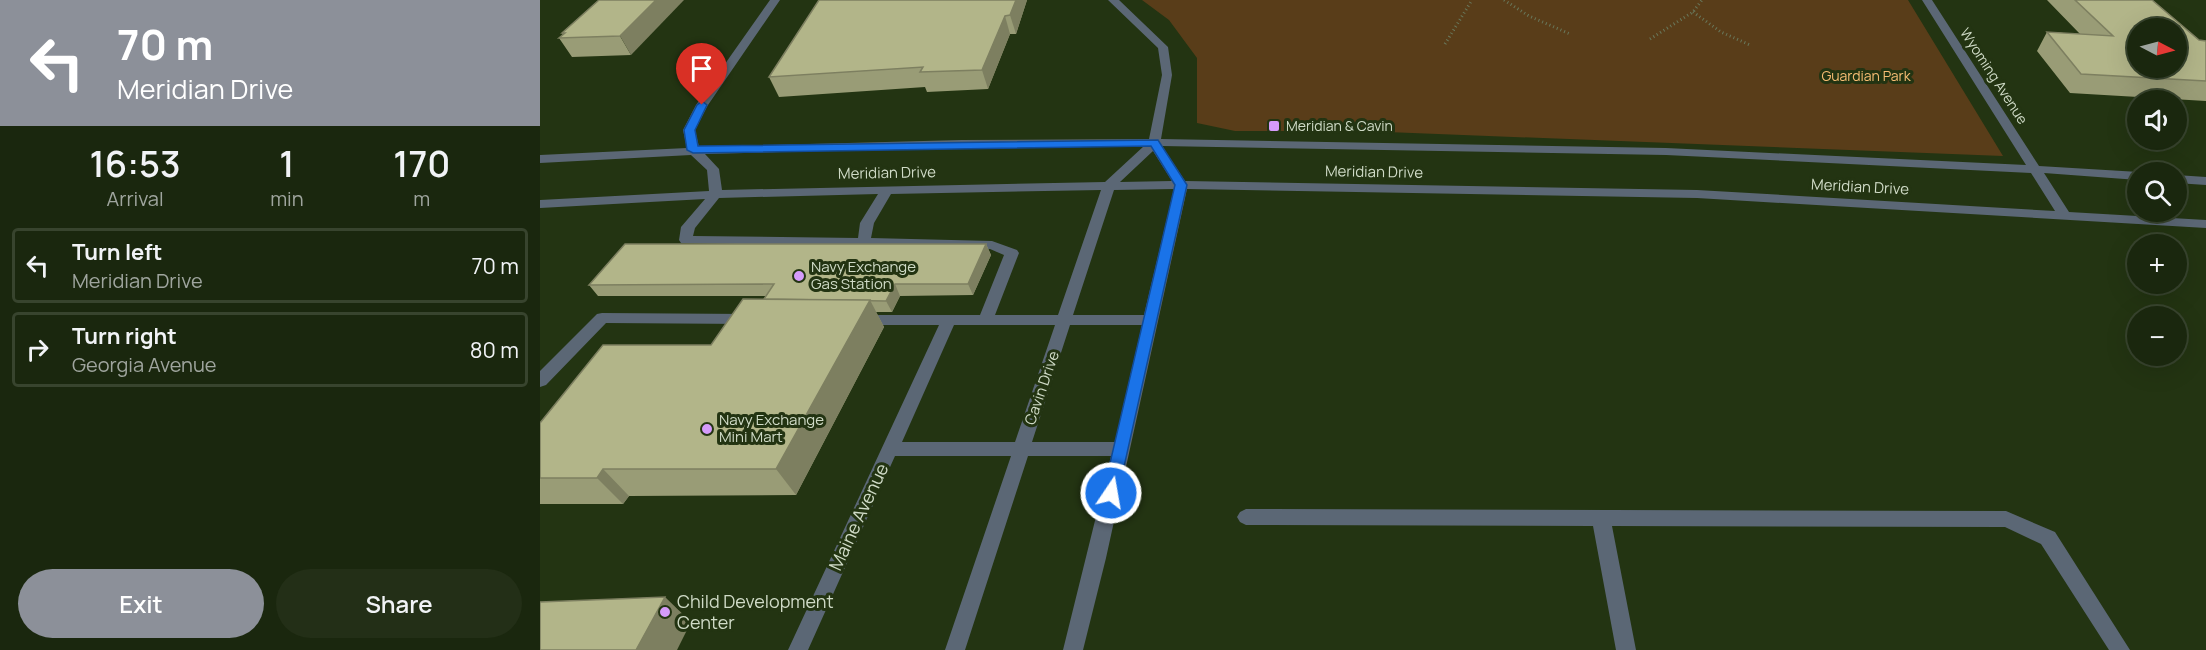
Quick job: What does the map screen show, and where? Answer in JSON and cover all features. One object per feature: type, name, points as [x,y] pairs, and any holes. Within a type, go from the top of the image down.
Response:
[{"type":"street","points":[[775,0],[702,105],[689,130],[693,150],[713,169],[716,194],[688,227],[686,240],[992,244],[1012,253],[985,320]]},
{"type":"street","points":[[1073,650],[1097,558],[1181,185],[1154,143],[1167,75],[1163,47],[1113,0]]},
{"type":"street","name":"Wyoming Avenue","points":[[1927,0],[2065,216]]},
{"type":"street","name":"Meridian Drive","points":[[540,159],[693,150],[1154,143],[1625,149],[2127,175]]},
{"type":"street","name":"Cavin Drive","points":[[955,650],[1110,185],[1154,143]]},
{"type":"street","points":[[2187,180],[2206,181]]},
{"type":"street","name":"Meridian Drive","points":[[540,204],[716,194],[1181,185],[1697,194],[2206,224]]},
{"type":"street","points":[[864,242],[867,223],[887,190]]},
{"type":"street","points":[[540,381],[602,318],[757,319]]},
{"type":"street","points":[[841,320],[1151,320]]},
{"type":"street","name":"Maine Avenue","points":[[798,650],[949,320]]},
{"type":"street","points":[[890,450],[1121,449]]},
{"type":"street","points":[[1246,517],[2006,519],[2048,538],[2120,650]]},
{"type":"street","points":[[1601,518],[1626,650]]},
{"type":"path","points":[[1445,44],[1473,0]]},
{"type":"path","points":[[1504,0],[1530,16],[1570,34]]},
{"type":"path","points":[[1650,39],[1692,12],[1702,0]]},
{"type":"path","points":[[1692,12],[1721,32],[1750,45]]},
{"type":"green space","name":"Guardian Park","points":[[1142,0],[1908,0],[2003,156],[1362,131],[1235,131],[1197,123],[1197,58],[1169,20]]},
{"type":"building","points":[[599,0],[656,0],[620,36],[559,38]]},
{"type":"building","points":[[819,0],[1016,0],[1010,15],[1005,16],[982,70],[920,72],[923,67],[769,77]]},
{"type":"building","points":[[2075,0],[2152,0],[2173,18],[2127,18],[2127,77],[2081,74],[2047,32],[2113,36]]},
{"type":"building","points":[[2187,30],[2199,40],[2206,41],[2206,81],[2152,78],[2187,78]]},
{"type":"building","name":"Navy Exchange Gas Station","points":[[625,244],[986,244],[968,284],[895,284],[886,301],[764,299],[774,284],[589,285]]},
{"type":"building","name":"Navy Exchange Mini Mart","points":[[743,299],[870,300],[776,469],[603,469],[597,478],[540,478],[540,423],[603,345],[711,345]]},
{"type":"building","points":[[665,597],[636,650],[540,650],[540,602]]},
{"type":"place","name":"Meridian & Cavin","points":[[1274,126]]},
{"type":"place","name":"Navy Exchange Gas Station","points":[[799,276]]},
{"type":"place","name":"Navy Exchange Mini Mart","points":[[707,429]]},
{"type":"place","name":"Child Development Center","points":[[665,612]]},
{"type":"route","points":[[702,105],[689,130],[693,150],[1101,142],[1154,143],[1181,185],[1111,493]]}]
